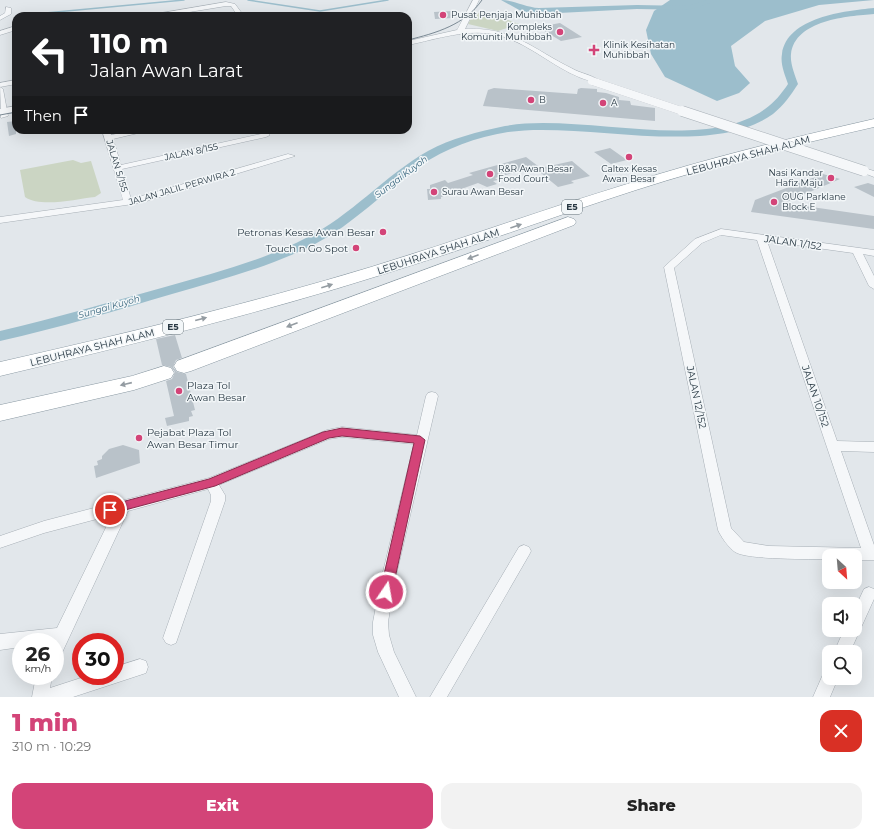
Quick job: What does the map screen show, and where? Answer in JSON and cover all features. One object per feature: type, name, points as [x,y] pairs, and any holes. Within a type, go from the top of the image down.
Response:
[{"type":"highway","name":"LEBUHRAYA SHAH ALAM","points":[[0,369],[95,347],[322,288],[430,255],[633,187],[801,139],[874,123]]},
{"type":"highway","name":"LEBUHRAYA SHAH ALAM","points":[[184,366],[613,205],[714,171],[874,131]]},
{"type":"highway","points":[[0,413],[134,383],[164,373]]},
{"type":"street","points":[[412,37],[439,31],[453,25],[469,0]]},
{"type":"street","points":[[460,31],[476,0]]},
{"type":"street","points":[[172,12],[224,4],[233,5],[238,12]]},
{"type":"street","points":[[0,18],[8,14],[8,8]]},
{"type":"street","points":[[0,33],[12,29]]},
{"type":"street","points":[[412,42],[460,31],[482,30],[503,34],[524,44],[563,69],[592,80],[870,171]]},
{"type":"street","points":[[0,85],[12,83]]},
{"type":"street","points":[[0,89],[2,114],[12,110]]},
{"type":"street","name":"JALAN 5/155","points":[[107,134],[128,202]]},
{"type":"street","name":"JALAN 8/155","points":[[117,168],[259,134]]},
{"type":"street","name":"JALAN JALIL PERWIRA 2","points":[[0,220],[128,202],[292,156]]},
{"type":"street","name":"JALAN 1/152","points":[[712,233],[721,232],[874,253]]},
{"type":"street","name":"JALAN 12/152","points":[[712,233],[700,238],[689,246],[669,267],[725,530],[740,548],[769,552],[872,554]]},
{"type":"street","name":"JALAN 10/152","points":[[761,237],[832,446],[872,554]]},
{"type":"street","points":[[856,250],[870,270],[874,286]]},
{"type":"street","points":[[408,697],[392,669],[381,634],[383,605],[420,440],[432,396]]},
{"type":"street","points":[[0,542],[44,527],[211,483],[327,435],[342,432],[420,440]]},
{"type":"street","points":[[832,446],[874,447]]},
{"type":"street","points":[[171,638],[218,501],[218,495],[211,483]]},
{"type":"street","points":[[64,633],[123,506]]},
{"type":"street","points":[[438,697],[524,552]]},
{"type":"street","points":[[862,609],[869,594]]},
{"type":"street","points":[[0,642],[12,641]]},
{"type":"street","points":[[124,672],[140,667]]},
{"type":"street","points":[[40,697],[42,685]]},
{"type":"street","points":[[48,697],[85,685]]},
{"type":"street","points":[[821,697],[827,685]]},
{"type":"green space","points":[[478,13],[495,15],[519,24],[498,31],[468,24],[473,15]]},
{"type":"green space","points":[[73,160],[81,163],[91,161],[101,193],[95,197],[59,202],[40,202],[25,197],[20,170]]},
{"type":"water","points":[[670,0],[874,0],[819,5],[765,21],[731,46],[735,66],[750,83],[739,93],[717,101],[665,77],[651,54],[646,30],[654,11]]},
{"type":"building","name":"Pusat Penjaja Muhibbah","points":[[452,11],[453,18],[435,19],[434,12]]},
{"type":"building","name":"Kompleks Komuniti Muhibbah","points":[[560,23],[582,37],[561,41],[538,27]]},
{"type":"building","points":[[494,88],[577,94],[578,89],[581,88],[597,89],[597,92],[619,97],[619,100],[630,101],[631,105],[655,108],[655,121],[483,106],[488,90]]},
{"type":"building","points":[[12,121],[12,134],[16,134],[9,136],[7,122]]},
{"type":"building","name":"Caltex Kesas Awan Besar","points":[[610,148],[627,160],[611,164],[594,152]]},
{"type":"building","name":"R&R Awan Besar Food Court","points":[[526,157],[538,166],[495,178],[498,180],[493,181],[497,184],[487,187],[478,183],[441,197],[441,199],[428,200],[427,189],[430,189],[430,185],[445,180],[448,183],[473,175],[469,173]]},
{"type":"building","points":[[572,161],[590,176],[571,181],[574,183],[558,187],[536,169]]},
{"type":"building","name":"OUG Parklane Block E","points":[[823,174],[840,179],[784,203],[874,216],[874,229],[751,212],[755,200]]},
{"type":"building","name":"OUG Parklane Block E","points":[[868,183],[874,185],[874,197],[854,187]]},
{"type":"building","name":"Plaza Tol Awan Besar","points":[[175,335],[182,358],[176,360],[173,367],[177,372],[186,374],[195,410],[191,411],[193,416],[189,417],[189,421],[167,426],[165,418],[174,416],[166,381],[172,379],[175,372],[171,367],[162,365],[156,339]]},
{"type":"building","name":"Pejabat Plaza Tol Awan Besar Timur","points":[[123,445],[139,450],[140,463],[96,478],[94,466],[98,465],[97,461],[102,459],[102,456],[109,449]]},
{"type":"waterway","points":[[56,12],[184,0]]},
{"type":"waterway","points":[[248,0],[320,11],[388,0]]},
{"type":"waterway","points":[[505,0],[524,9],[539,11],[637,7],[688,8],[716,0]]},
{"type":"waterway","name":"Sungai Kuyoh","points":[[0,336],[65,320],[206,280],[279,256],[313,240],[344,221],[400,175],[431,154],[468,138],[508,129],[539,126],[677,133],[710,132],[740,125],[767,113],[782,100],[788,92],[793,84],[786,55],[792,40],[800,31],[823,19],[849,13],[874,11]]},
{"type":"tram line","points":[[412,39],[449,27],[467,16],[482,0]]},
{"type":"tram line","points":[[0,115],[12,113]]},
{"type":"place","name":"Pusat Penjaja Muhibbah","points":[[443,15]]},
{"type":"place","name":"Kompleks Komuniti Muhibbah","points":[[560,32]]},
{"type":"place","name":"Klinik Kesihatan Muhibbah","points":[[594,50]]},
{"type":"place","name":"B","points":[[531,100]]},
{"type":"place","name":"A","points":[[603,103]]},
{"type":"place","name":"Caltex Kesas Awan Besar","points":[[629,157]]},
{"type":"place","name":"R&R Awan Besar Food Court","points":[[490,174]]},
{"type":"place","name":"Nasi Kandar Hafiz Maju","points":[[831,178]]},
{"type":"place","name":"Surau Awan Besar","points":[[434,192]]},
{"type":"place","name":"OUG Parklane Block E","points":[[774,202]]},
{"type":"place","name":"Petronas Kesas Awan Besar","points":[[383,232]]},
{"type":"place","name":"Touch n Go Spot","points":[[356,248]]},
{"type":"place","name":"Plaza Tol Awan Besar","points":[[179,391]]},
{"type":"place","name":"Pejabat Plaza Tol Awan Besar Timur","points":[[139,438]]},
{"type":"route","points":[[110,510],[211,483],[327,435],[342,432],[420,440],[386,592]]}]
